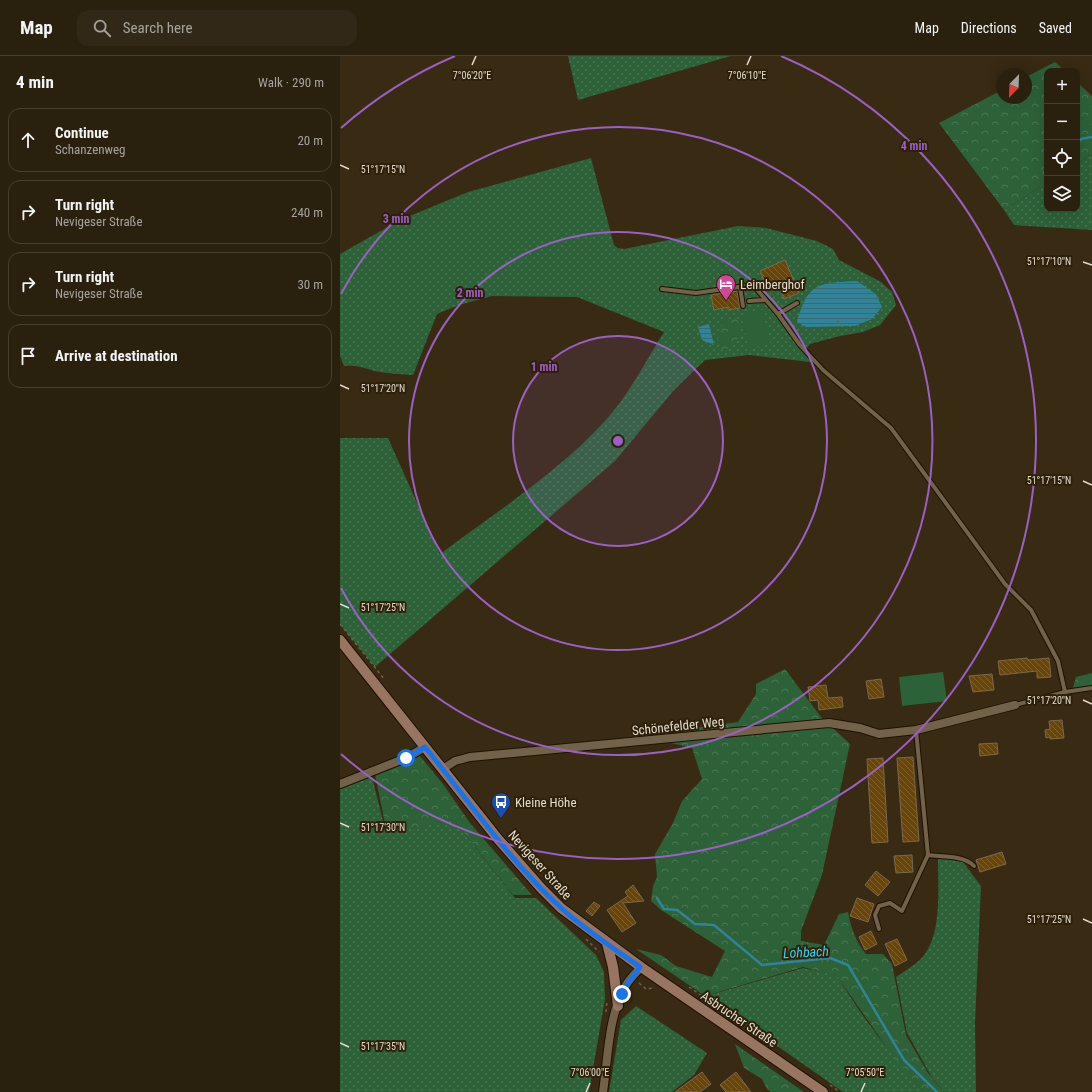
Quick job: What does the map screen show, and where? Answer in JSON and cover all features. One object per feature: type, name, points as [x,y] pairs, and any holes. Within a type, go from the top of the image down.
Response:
[{"type":"main road","name":"Nevigeser Straße","points":[[340,640],[425,747],[541,888],[561,908],[640,967]]},
{"type":"main road","points":[[607,943],[613,967],[618,1006]]},
{"type":"main road","name":"Asbrucher Straße","points":[[640,967],[823,1092]]},
{"type":"street","name":"Schönefelder Weg","points":[[443,769],[455,760],[470,757],[829,723],[860,728],[879,734],[916,730],[1016,705]]},
{"type":"street","points":[[340,784],[406,758],[425,747]]},
{"type":"street","points":[[603,1092],[613,1024],[618,1006],[625,987],[640,967]]},
{"type":"lane","points":[[662,289],[696,293],[753,285],[764,300],[778,314],[800,345],[823,370],[891,428],[1005,584],[1031,610],[1058,662],[1065,692]]},
{"type":"lane","points":[[740,287],[743,306]]},
{"type":"lane","points":[[749,301],[764,300]]},
{"type":"lane","points":[[778,314],[797,303]]},
{"type":"lane","name":"Schönefelder Weg","points":[[1016,705],[1065,692],[1092,688]]},
{"type":"lane","points":[[879,929],[875,916],[879,906],[890,903],[902,911],[928,855],[916,730]]},
{"type":"lane","points":[[928,855],[962,859],[970,861],[974,866]]},
{"type":"path","points":[[838,320],[838,327]]},
{"type":"path","points":[[340,624],[389,686]]},
{"type":"green space","points":[[568,56],[731,56],[578,100]]},
{"type":"green space","points":[[1055,62],[1062,68],[1044,68],[1044,185],[1004,210],[939,123],[996,93],[996,104],[1032,104],[1032,74]]},
{"type":"green space","points":[[1080,85],[1092,96],[1092,154],[1080,162]]},
{"type":"green space","points":[[1092,154],[1092,230],[1014,225],[1004,210],[1044,185],[1044,212],[1080,212],[1080,162]]},
{"type":"green space","points":[[591,158],[614,245],[618,248],[624,249],[738,226],[766,228],[817,241],[833,249],[839,260],[881,282],[892,292],[896,305],[880,325],[863,332],[810,344],[807,348],[810,362],[749,355],[705,360],[674,390],[615,461],[375,667],[340,624],[340,438],[388,438],[440,554],[532,486],[577,449],[615,409],[628,391],[664,332],[577,297],[492,296],[459,305],[437,314],[413,375],[385,373],[357,366],[344,366],[340,356],[340,254],[400,220],[468,192]]},
{"type":"green space","points":[[763,310],[770,343],[749,348],[741,315]]},
{"type":"green space","points":[[737,318],[740,334],[731,348],[720,350],[717,333],[725,321]]},
{"type":"green space","points":[[785,669],[821,717],[850,744],[822,875],[801,931],[801,941],[824,945],[839,914],[848,912],[854,934],[859,945],[866,954],[883,954],[892,964],[906,1035],[928,1073],[944,1092],[924,1092],[894,1058],[837,976],[803,967],[705,996],[636,949],[661,955],[676,966],[712,977],[725,951],[661,910],[651,901],[653,886],[657,877],[655,854],[673,823],[682,801],[702,779],[692,748],[671,743],[679,730],[738,722],[756,694],[756,684]]},
{"type":"green space","points":[[943,672],[947,701],[902,706],[899,677]]},
{"type":"green space","points":[[1092,673],[1092,685],[1073,688],[1076,677]]},
{"type":"green space","points":[[420,756],[443,784],[470,823],[532,895],[513,895],[454,820],[387,834],[375,774]]},
{"type":"green space","points":[[372,777],[386,833],[454,820],[515,898],[536,898],[596,955],[604,972],[605,999],[589,1092],[340,1092],[340,787]]},
{"type":"green space","points":[[938,857],[963,862],[981,886],[975,1024],[976,1092],[944,1092],[931,1076],[907,1033],[896,977],[919,961],[925,954],[934,933],[938,907]]},
{"type":"green space","points":[[803,968],[837,975],[856,1006],[900,1064],[924,1092],[843,1092],[706,996]]},
{"type":"green space","points":[[636,1006],[707,1053],[694,1075],[672,1092],[609,1092],[621,1020]]},
{"type":"green space","points":[[735,1044],[804,1092],[771,1092],[767,1089],[762,1079],[744,1068]]},
{"type":"water","points":[[857,281],[876,294],[882,307],[872,319],[855,326],[806,327],[797,322],[806,299],[817,287],[824,284]]},
{"type":"water","points":[[709,324],[714,345],[702,340],[698,327]]},
{"type":"building","points":[[785,260],[799,293],[784,299],[777,282],[767,287],[760,271]]},
{"type":"building","name":"Leimberghof","points":[[737,291],[740,308],[728,310],[728,307],[714,310],[711,295]]},
{"type":"building","points":[[1027,658],[1028,660],[1049,658],[1051,677],[1037,678],[1037,671],[1000,675],[998,661]]},
{"type":"building","points":[[992,674],[994,690],[973,692],[969,676]]},
{"type":"building","points":[[881,679],[884,697],[869,699],[866,681]]},
{"type":"building","points":[[826,685],[828,698],[842,697],[843,707],[819,710],[818,700],[810,701],[808,687]]},
{"type":"building","points":[[1062,720],[1064,738],[1046,738],[1045,730],[1050,729],[1049,721]]},
{"type":"building","points":[[997,743],[998,754],[980,756],[979,744]]},
{"type":"building","points":[[913,757],[919,841],[903,842],[897,758]]},
{"type":"building","points":[[883,758],[888,842],[872,843],[867,759]]},
{"type":"building","points":[[1002,852],[1006,864],[980,872],[976,860]]},
{"type":"building","points":[[912,855],[913,872],[896,873],[894,856]]},
{"type":"building","points":[[876,871],[890,882],[878,896],[865,885]]},
{"type":"building","points":[[633,885],[644,901],[623,903],[636,923],[622,932],[607,910],[628,896],[625,892]]},
{"type":"building","points":[[857,898],[874,904],[868,922],[850,916]]},
{"type":"building","points":[[594,902],[600,906],[592,916],[586,911]]},
{"type":"building","points":[[871,931],[877,944],[865,950],[859,937]]},
{"type":"building","points":[[897,939],[907,960],[895,966],[885,944]]},
{"type":"building","points":[[702,1072],[711,1084],[700,1092],[675,1092]]},
{"type":"building","points":[[736,1072],[751,1092],[726,1092],[720,1085]]},
{"type":"waterway","points":[[1080,140],[1092,137]]},
{"type":"waterway","name":"Lohbach","points":[[657,898],[664,909],[677,910],[695,924],[714,925],[762,965],[830,958],[848,965],[904,1060],[937,1092]]},
{"type":"place","name":"Leimberghof","points":[[726,301]]},
{"type":"place","name":"Kleine Höhe","points":[[501,819]]},
{"type":"route","points":[[406,758],[425,747],[498,839],[541,888],[561,908],[582,925],[640,967],[625,987],[622,994]]}]
